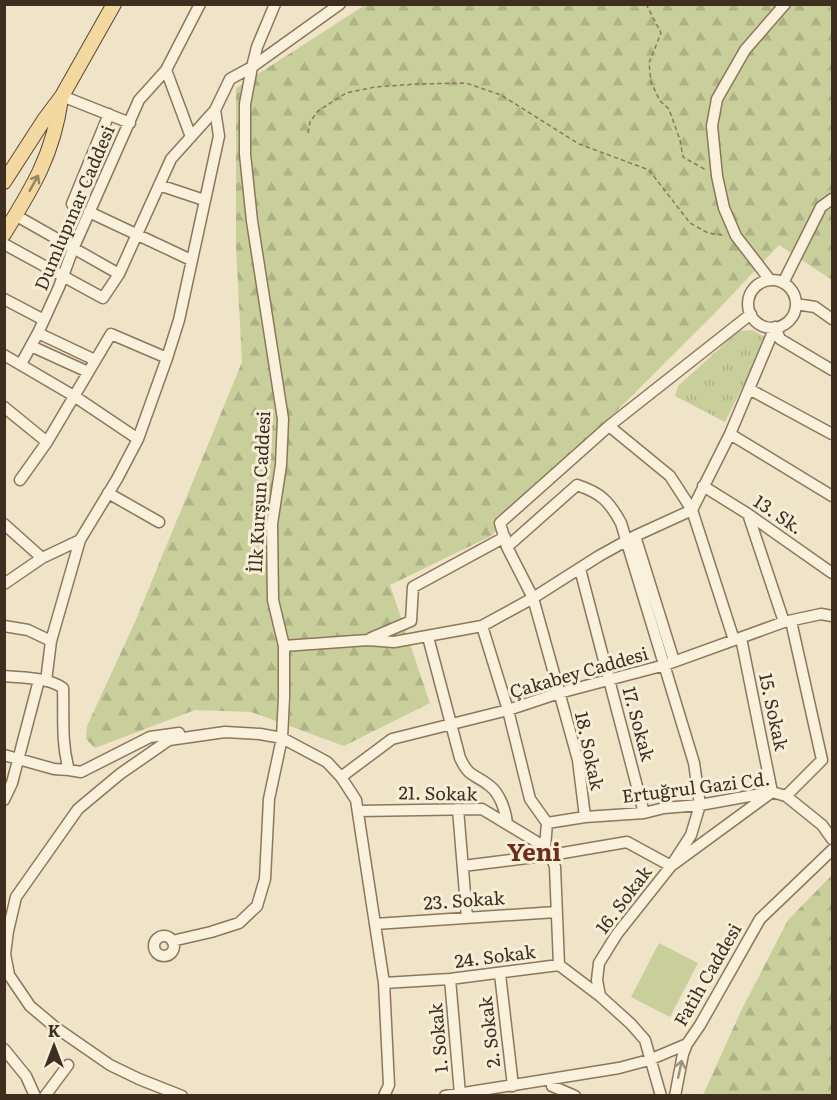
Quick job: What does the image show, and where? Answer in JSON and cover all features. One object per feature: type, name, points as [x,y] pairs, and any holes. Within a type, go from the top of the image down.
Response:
[{"type":"main road","points":[[4,182],[62,96],[114,4]]},
{"type":"main road","points":[[4,234],[38,178],[57,129],[62,96]]},
{"type":"street","name":"Dumlupınar Caddesi","points":[[21,364],[64,276],[73,249],[139,100],[166,70],[200,4]]},
{"type":"street","name":"İlk Kurşun Caddesi","points":[[172,941],[239,923],[257,906],[265,879],[269,799],[282,738],[284,646],[273,600],[272,524],[281,465],[283,419],[278,374],[252,221],[245,154],[245,104],[256,47],[275,4]]},
{"type":"street","points":[[4,244],[103,298],[119,274],[171,159],[215,110],[230,79],[252,67],[340,4]]},
{"type":"street","points":[[770,280],[736,236],[724,208],[717,176],[712,126],[717,99],[745,50],[785,4]]},
{"type":"street","points":[[166,70],[191,137]]},
{"type":"street","points":[[62,96],[130,123]]},
{"type":"street","points":[[4,800],[12,783],[43,681],[51,641],[80,540],[138,439],[179,320],[219,136],[215,110]]},
{"type":"street","points":[[72,204],[109,114]]},
{"type":"street","points":[[159,185],[204,200]]},
{"type":"street","points":[[783,283],[821,207],[832,199]]},
{"type":"street","points":[[89,212],[191,260]]},
{"type":"street","points":[[15,215],[119,274]]},
{"type":"street","points":[[770,280],[783,283],[792,291],[796,304],[792,317],[788,322],[775,327],[761,325],[748,307],[751,292],[756,286],[770,280]]},
{"type":"street","points":[[4,299],[44,320]]},
{"type":"street","points":[[796,304],[815,307],[832,319]]},
{"type":"street","points":[[506,542],[501,523],[609,426],[751,314]]},
{"type":"street","points":[[284,646],[368,640],[394,642],[482,626],[635,536],[692,510],[730,434],[775,327]]},
{"type":"street","points":[[775,327],[780,339],[832,370]]},
{"type":"street","points":[[38,333],[95,360]]},
{"type":"street","points":[[20,480],[46,442],[111,334],[167,358]]},
{"type":"street","points":[[31,346],[88,372]]},
{"type":"street","points":[[5,356],[74,396],[138,439]]},
{"type":"street","points":[[750,389],[832,434]]},
{"type":"street","points":[[4,407],[46,442]]},
{"type":"street","name":"15. Sokak","points":[[609,426],[670,476],[692,510],[737,639],[772,792]]},
{"type":"street","points":[[730,434],[832,496]]},
{"type":"street","points":[[368,640],[411,621],[413,587],[506,542],[577,485],[591,490],[611,504],[621,523],[625,542],[669,663]]},
{"type":"street","name":"13. Sk.","points":[[703,486],[748,514],[832,573]]},
{"type":"street","points":[[108,493],[159,522]]},
{"type":"street","points":[[748,514],[788,622],[822,760],[786,796]]},
{"type":"street","points":[[4,524],[42,558]]},
{"type":"street","points":[[463,866],[548,851],[627,842],[671,866],[691,835],[700,805],[694,763],[635,536]]},
{"type":"street","points":[[4,584],[42,558],[80,540]]},
{"type":"street","name":"18. Sokak","points":[[506,542],[533,598],[578,760],[585,817]]},
{"type":"street","name":"17. Sokak","points":[[580,569],[644,813]]},
{"type":"street","name":"Çakabey Caddesi","points":[[341,777],[392,739],[508,710],[559,693],[669,663],[788,622],[821,614],[832,616]]},
{"type":"street","points":[[4,626],[28,630],[51,641]]},
{"type":"street","points":[[482,626],[508,710],[530,799],[547,823],[548,851],[555,867],[559,965]]},
{"type":"street","points":[[428,637],[460,758],[466,770],[492,788],[504,810],[507,824]]},
{"type":"street","points":[[4,676],[56,683],[63,688],[63,736],[65,758],[69,770]]},
{"type":"street","points":[[182,1095],[110,1065],[55,1027],[30,1006],[9,975],[5,954],[16,897],[78,809],[120,774],[170,741],[225,732]]},
{"type":"street","points":[[4,754],[54,769],[81,772],[150,737],[225,732],[282,738],[327,762],[341,777],[356,800],[358,811],[384,983],[389,1085],[384,1095]]},
{"type":"street","name":"Ertuğrul Gazi Cd.","points":[[547,823],[585,817],[644,813],[772,792],[786,796],[822,825],[832,839]]},
{"type":"street","name":"16. Sokak","points":[[600,996],[597,980],[599,963],[617,934],[671,866],[772,792]]},
{"type":"street","points":[[458,809],[467,918]]},
{"type":"street","name":"21. Sokak","points":[[358,811],[482,809],[548,851]]},
{"type":"street","name":"Fatih Caddesi","points":[[445,1095],[513,1086],[550,1086],[650,1060],[687,1044],[760,919],[832,850]]},
{"type":"street","name":"23. Sokak","points":[[375,924],[556,912]]},
{"type":"street","name":"24. Sokak","points":[[384,983],[500,974],[559,965],[600,996]]},
{"type":"street","name":"2. Sokak","points":[[500,974],[513,1086]]},
{"type":"street","name":"1. Sokak","points":[[450,979],[460,1094]]},
{"type":"street","points":[[600,996],[632,1024],[645,1040],[661,1095]]},
{"type":"street","points":[[675,1095],[687,1044]]},
{"type":"street","points":[[6,1054],[26,1076],[35,1095]]},
{"type":"street","points":[[45,1095],[68,1065]]},
{"type":"street","points":[[550,1086],[575,1095]]},
{"type":"path","points":[[646,4],[661,33],[650,63],[651,82],[660,101],[669,110],[680,140],[683,157],[717,176]]},
{"type":"path","points":[[308,133],[310,122],[318,111],[346,93],[375,87],[466,83],[501,96],[579,144],[649,170],[690,223],[708,233],[736,236]]},
{"type":"green space","points":[[365,5],[832,5],[832,280],[779,245],[714,314],[491,536],[390,585],[430,703],[344,746],[251,712],[195,710],[95,748],[86,739],[87,726],[135,622],[242,362],[236,246],[236,88]]},
{"type":"green space","points":[[752,330],[767,338],[725,422],[675,396],[678,386],[731,338],[740,331]]},
{"type":"green space","points":[[832,875],[832,1095],[703,1095],[741,1011],[788,920]]},
{"type":"green space","points":[[659,943],[698,963],[670,1017],[631,997]]},
{"type":"district","name":"Yeni","points":[[534,853]]}]
